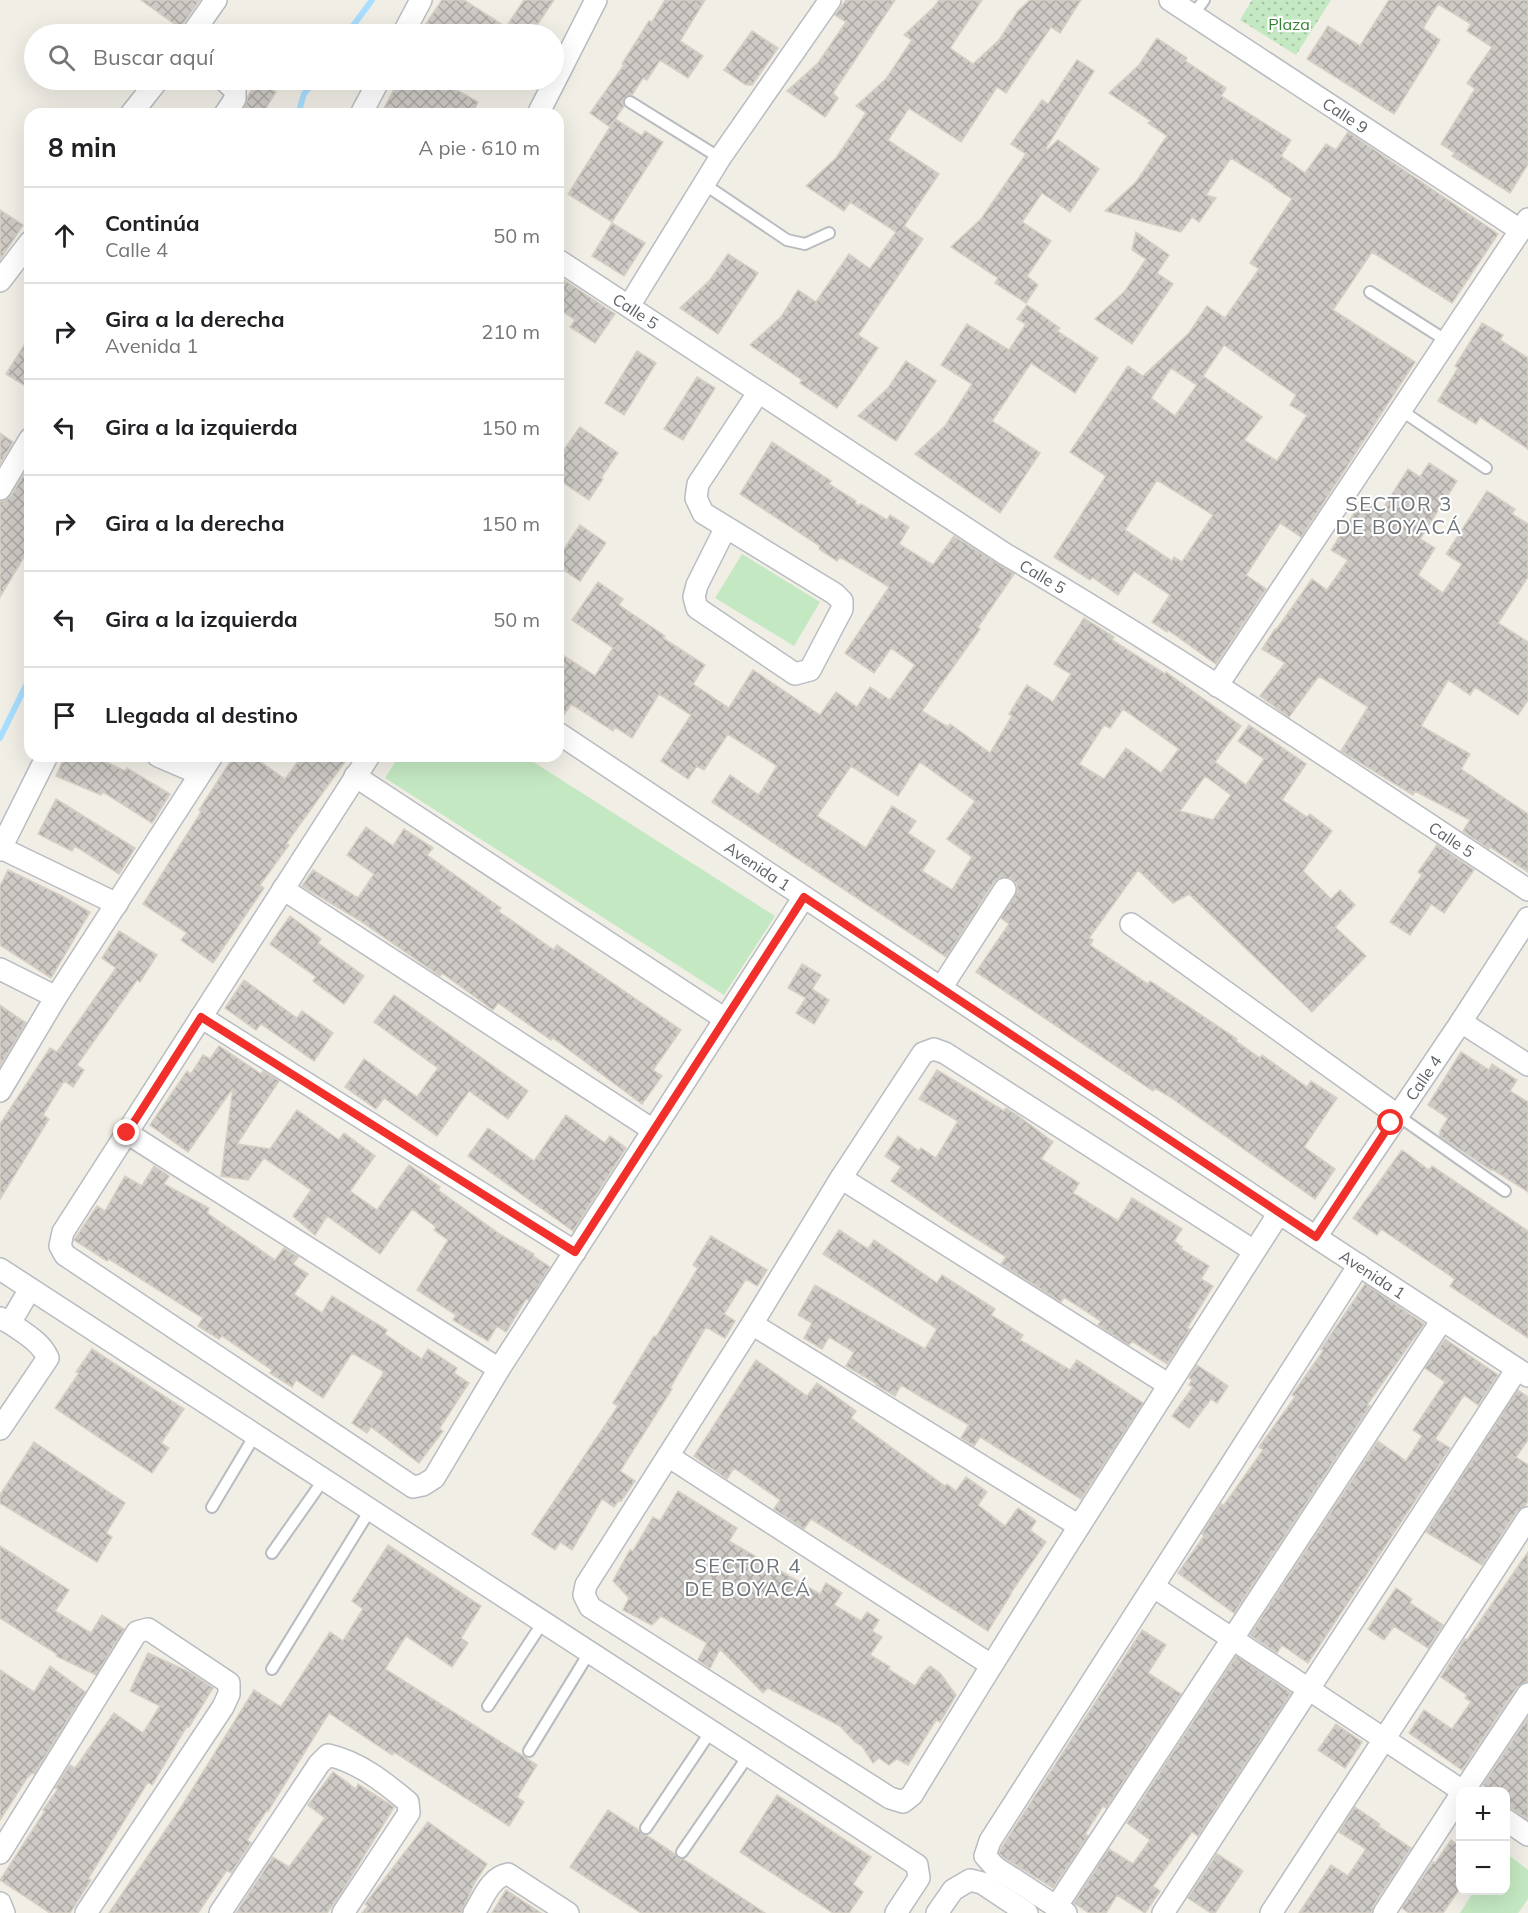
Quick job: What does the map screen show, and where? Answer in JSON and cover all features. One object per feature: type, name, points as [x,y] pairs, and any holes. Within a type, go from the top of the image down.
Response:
[{"type":"street","points":[[199,24],[216,0]]},
{"type":"street","points":[[408,24],[421,0]]},
{"type":"street","points":[[564,63],[596,0]]},
{"type":"street","points":[[629,306],[720,158],[830,0]]},
{"type":"street","name":"Calle 9","points":[[1170,0],[1198,8],[1524,225]]},
{"type":"street","points":[[136,108],[150,90]]},
{"type":"street","points":[[229,108],[235,99],[235,90]]},
{"type":"street","points":[[364,108],[374,90]]},
{"type":"street","points":[[541,108],[550,90]]},
{"type":"street","points":[[1217,686],[1524,225]]},
{"type":"street","points":[[0,281],[24,250]]},
{"type":"street","name":"Calle 5","points":[[564,264],[1005,554],[1060,586],[1217,686],[1528,890]]},
{"type":"street","points":[[726,527],[697,585],[694,597],[697,608],[795,674],[810,670],[842,609],[842,601],[835,594],[726,527],[703,513],[696,498],[698,484],[758,393]]},
{"type":"street","points":[[0,489],[24,449]]},
{"type":"street","name":"Avenida 1","points":[[564,737],[1279,1213],[1523,1372]]},
{"type":"street","points":[[44,762],[1,849],[117,904]]},
{"type":"street","points":[[172,762],[200,774]]},
{"type":"street","points":[[0,1091],[56,997],[208,762]]},
{"type":"street","points":[[365,762],[63,1232],[60,1246],[65,1255],[413,1487],[423,1485],[434,1478],[499,1369],[804,897]]},
{"type":"street","points":[[355,776],[725,1019]]},
{"type":"street","points":[[283,889],[653,1130]]},
{"type":"street","points":[[941,988],[1005,889]]},
{"type":"street","name":"Calle 4","points":[[1316,1237],[1528,918]]},
{"type":"street","points":[[1131,924],[1397,1115]]},
{"type":"street","points":[[0,969],[56,997]]},
{"type":"street","points":[[201,1017],[575,1252]]},
{"type":"street","points":[[1461,1022],[1528,1065]]},
{"type":"street","points":[[1254,1251],[955,1059],[934,1049],[923,1053],[841,1179],[586,1585],[584,1595],[590,1607],[890,1798],[903,1802],[912,1795],[991,1665],[1279,1213]]},
{"type":"street","points":[[127,1133],[499,1369]]},
{"type":"street","points":[[841,1179],[1169,1385]]},
{"type":"street","points":[[1359,1265],[990,1841],[985,1856],[995,1867],[1061,1910],[1233,1639],[1442,1320]]},
{"type":"street","points":[[0,1269],[917,1865],[919,1878],[896,1913]]},
{"type":"street","points":[[0,1429],[48,1358],[37,1343],[5,1320],[30,1289]]},
{"type":"street","points":[[752,1324],[1079,1526]]},
{"type":"street","points":[[1163,1913],[1309,1690],[1523,1372]]},
{"type":"street","points":[[668,1456],[991,1665]]},
{"type":"street","points":[[1271,1913],[1528,1518]]},
{"type":"street","points":[[1154,1587],[1458,1787]]},
{"type":"street","points":[[0,1853],[137,1632],[148,1629],[230,1683],[224,1707],[86,1913]]},
{"type":"street","points":[[1467,1787],[1528,1694]]},
{"type":"street","points":[[220,1913],[319,1764],[328,1755],[348,1759],[391,1787],[408,1802],[409,1813],[343,1913]]},
{"type":"street","points":[[1384,1913],[1456,1804]]},
{"type":"street","points":[[1510,1823],[1528,1835]]},
{"type":"street","points":[[474,1913],[495,1879],[508,1874],[568,1913]]},
{"type":"street","points":[[937,1913],[953,1890],[970,1880],[982,1883],[1028,1913]]},
{"type":"street","points":[[0,1903],[4,1913]]},
{"type":"lane","points":[[630,102],[720,158]]},
{"type":"lane","points":[[704,184],[787,240],[805,244],[830,233]]},
{"type":"lane","points":[[1370,292],[1447,341]]},
{"type":"lane","points":[[1402,411],[1486,468]]},
{"type":"lane","points":[[1397,1115],[1505,1191]]},
{"type":"lane","points":[[212,1507],[255,1435]]},
{"type":"lane","points":[[272,1553],[324,1479]]},
{"type":"lane","points":[[272,1669],[370,1510]]},
{"type":"lane","points":[[488,1706],[543,1622]]},
{"type":"lane","points":[[529,1751],[590,1653]]},
{"type":"lane","points":[[646,1828],[711,1731]]},
{"type":"lane","points":[[682,1852],[748,1756]]},
{"type":"green space","name":"Plaza","points":[[1252,0],[1331,0],[1296,55],[1240,20]]},
{"type":"green space","points":[[742,554],[820,602],[794,646],[715,598]]},
{"type":"green space","points":[[395,762],[533,762],[775,916],[724,995],[385,778]]},
{"type":"green space","points":[[1510,1856],[1528,1870],[1528,1899],[1518,1913],[1460,1913],[1471,1895],[1510,1895]]},
{"type":"building","points":[[141,0],[200,0],[183,24],[174,24]]},
{"type":"building","points":[[442,0],[464,0],[501,24],[426,24]]},
{"type":"building","points":[[524,0],[554,0],[538,24],[508,24]]},
{"type":"building","points":[[665,0],[705,0],[680,41],[703,56],[688,78],[660,60],[647,80],[643,78],[632,95],[624,98],[624,106],[610,127],[590,113]]},
{"type":"building","points":[[846,0],[895,0],[833,93],[838,98],[825,117],[787,91],[818,63],[846,22],[835,15]]},
{"type":"building","points":[[939,0],[982,0],[950,48],[973,64],[999,40],[1018,11],[1030,0],[1081,0],[1060,33],[1051,27],[1006,93],[997,87],[961,142],[909,108],[888,140],[939,174],[904,226],[923,239],[858,335],[878,348],[837,408],[800,383],[802,380],[750,345],[781,317],[798,290],[816,302],[849,254],[870,269],[896,232],[850,202],[844,211],[806,186],[836,158],[866,113],[856,106],[886,79],[912,40],[904,35]]},
{"type":"building","points":[[1389,0],[1528,0],[1528,164],[1510,193],[1452,156],[1455,153],[1441,144],[1475,89],[1467,83],[1492,47],[1467,31],[1471,24],[1438,4],[1423,28],[1440,40],[1394,114],[1307,59],[1328,26],[1360,46]]},
{"type":"building","points":[[752,31],[778,48],[752,85],[746,85],[724,70]]},
{"type":"building","points":[[1157,38],[1187,58],[1185,61],[1226,88],[1221,96],[1291,140],[1281,156],[1305,173],[1326,144],[1336,150],[1348,132],[1498,234],[1452,303],[1372,252],[1333,310],[1415,362],[1301,537],[1280,523],[1246,575],[1266,589],[1216,664],[1168,630],[1167,632],[1152,622],[1170,595],[1134,571],[1118,595],[1092,577],[1090,580],[1054,557],[1106,476],[1070,452],[1128,366],[1143,376],[1189,333],[1207,306],[1225,318],[1259,269],[1250,263],[1292,199],[1231,158],[1206,195],[1216,198],[1199,222],[1192,217],[1181,232],[1105,211],[1136,182],[1167,136],[1148,123],[1151,121],[1109,93],[1139,65]],"holes":[[[1224,345],[1296,395],[1290,405],[1307,415],[1277,461],[1244,440],[1262,417],[1203,376]],[[1171,368],[1197,385],[1175,416],[1151,398]],[[1157,480],[1213,515],[1182,562],[1174,557],[1172,561],[1125,530]]]},
{"type":"building","points":[[1077,60],[1094,71],[1046,148],[1047,150],[1058,140],[1099,169],[1070,212],[1042,193],[1022,222],[1051,241],[1027,276],[1038,285],[1026,303],[995,283],[998,278],[951,247],[981,219],[1026,154],[1011,144],[1042,100],[1048,104]]},
{"type":"building","points":[[252,90],[276,92],[266,108],[244,108]]},
{"type":"building","points":[[394,90],[457,90],[478,102],[475,108],[384,108]]},
{"type":"building","points":[[615,119],[642,136],[645,131],[663,142],[612,222],[568,194]]},
{"type":"building","points":[[0,210],[23,225],[0,260]]},
{"type":"building","points":[[612,223],[645,243],[624,276],[592,256]]},
{"type":"building","points":[[1136,232],[1169,255],[1157,273],[1173,284],[1132,344],[1095,319],[1125,291],[1146,259],[1132,250]]},
{"type":"building","points":[[728,254],[758,273],[718,334],[680,308],[710,280]]},
{"type":"building","points":[[564,280],[615,314],[595,343],[570,327],[575,320],[564,312]]},
{"type":"building","points":[[1027,305],[1060,328],[1057,331],[1098,358],[1075,393],[1031,363],[992,421],[1040,453],[1000,513],[915,454],[945,426],[972,384],[941,365],[967,324],[1009,350],[1026,324],[1017,319]]},
{"type":"building","points":[[1482,323],[1503,335],[1500,340],[1528,358],[1528,449],[1480,417],[1476,424],[1438,401],[1458,368],[1455,366]]},
{"type":"building","points":[[24,346],[24,385],[6,374]]},
{"type":"building","points":[[637,351],[656,363],[624,415],[605,403]]},
{"type":"building","points":[[906,361],[936,381],[896,441],[858,416],[888,388]]},
{"type":"building","points":[[697,377],[715,388],[683,440],[664,429]]},
{"type":"building","points":[[580,427],[618,453],[589,500],[564,483],[564,450]]},
{"type":"building","points":[[0,433],[13,442],[0,464]]},
{"type":"building","points":[[772,442],[831,481],[829,484],[856,501],[855,503],[859,506],[861,504],[887,520],[890,515],[909,527],[899,544],[933,565],[954,536],[1014,574],[978,627],[980,629],[922,711],[948,727],[950,724],[990,753],[1012,716],[1009,714],[1027,685],[1053,702],[1071,674],[1054,664],[1084,618],[1114,637],[1112,640],[1165,674],[1166,672],[1241,726],[1215,762],[1246,785],[1264,759],[1238,741],[1249,725],[1306,764],[1282,800],[1307,817],[1310,814],[1332,831],[1303,871],[1331,899],[1340,890],[1355,905],[1335,927],[1366,956],[1312,1012],[1189,894],[1173,903],[1138,870],[1089,938],[1093,940],[1090,945],[1148,984],[1150,981],[1237,1039],[1236,1041],[1260,1058],[1262,1055],[1307,1087],[1311,1081],[1337,1098],[1304,1147],[1335,1169],[1315,1199],[1170,1097],[1155,1088],[1153,1091],[976,972],[1009,924],[1001,918],[1018,890],[1017,884],[1011,878],[1000,877],[994,882],[946,957],[712,802],[730,775],[759,795],[777,766],[728,734],[704,770],[697,766],[688,779],[661,761],[691,715],[659,694],[632,738],[615,727],[613,731],[571,704],[564,715],[564,656],[595,676],[613,648],[572,620],[598,582],[623,599],[619,605],[665,636],[663,638],[705,665],[693,684],[729,708],[753,670],[820,715],[836,692],[857,707],[870,687],[890,700],[915,665],[891,648],[874,673],[845,653],[889,587],[840,557],[837,561],[819,549],[820,546],[740,494]],"holes":[[[1123,709],[1179,749],[1161,773],[1126,748],[1104,779],[1079,764],[1104,725],[1110,728]],[[919,763],[975,801],[947,839],[972,857],[952,890],[922,871],[935,851],[908,833],[916,821],[892,806],[866,848],[817,816],[851,766],[898,796]],[[1205,776],[1231,795],[1213,820],[1180,811]]]},
{"type":"building","points":[[1429,463],[1457,481],[1420,539],[1435,548],[1418,575],[1443,593],[1462,564],[1446,554],[1487,491],[1515,509],[1512,514],[1528,524],[1528,577],[1498,623],[1528,642],[1528,700],[1518,715],[1475,687],[1470,695],[1448,680],[1421,726],[1470,754],[1461,769],[1528,814],[1528,872],[1463,831],[1470,820],[1415,791],[1413,795],[1341,751],[1368,707],[1319,676],[1289,717],[1260,696],[1285,663],[1262,649],[1312,579],[1327,590],[1348,560],[1331,550],[1363,499],[1382,510],[1408,469],[1420,477]]},
{"type":"building","points":[[24,474],[24,557],[0,597],[0,502],[11,496]]},
{"type":"building","points":[[580,525],[606,543],[580,581],[564,570],[564,549]]},
{"type":"building","points":[[62,762],[106,762],[125,771],[127,768],[170,794],[152,823],[103,792],[101,795],[56,776]]},
{"type":"building","points":[[230,762],[261,762],[285,779],[298,762],[345,762],[286,844],[289,845],[260,885],[264,888],[213,963],[181,940],[187,933],[143,904],[201,812],[199,810]]},
{"type":"building","points":[[56,799],[135,848],[119,874],[75,846],[72,851],[38,834]]},
{"type":"building","points":[[366,827],[393,846],[404,829],[433,848],[427,855],[501,908],[498,911],[554,950],[557,945],[681,1030],[653,1070],[662,1076],[642,1104],[553,1038],[551,1040],[498,1003],[493,1010],[442,973],[440,976],[359,920],[302,886],[313,870],[358,898],[374,874],[347,855]]},
{"type":"building","points":[[1437,845],[1474,870],[1444,913],[1431,904],[1410,935],[1390,922],[1422,875],[1418,872]]},
{"type":"building","points":[[8,870],[90,912],[51,978],[0,945],[0,886]]},
{"type":"building","points":[[290,916],[321,939],[318,943],[364,976],[344,1004],[313,981],[316,977],[270,944]]},
{"type":"building","points":[[119,931],[157,955],[140,982],[137,980],[77,1065],[84,1070],[73,1087],[64,1081],[43,1115],[49,1119],[0,1199],[0,1124],[50,1048],[57,1052],[116,968],[102,958]]},
{"type":"building","points":[[802,964],[821,975],[812,989],[829,1000],[814,1024],[796,1013],[806,998],[788,988]]},
{"type":"building","points":[[244,980],[297,1018],[302,1011],[333,1033],[314,1061],[261,1024],[256,1030],[225,1008]]},
{"type":"building","points":[[394,995],[528,1091],[508,1119],[469,1091],[437,1136],[384,1098],[376,1109],[345,1087],[364,1059],[417,1097],[438,1068],[374,1022]]},
{"type":"building","points":[[0,1005],[26,1023],[0,1066]]},
{"type":"building","points":[[219,1046],[261,1074],[263,1071],[279,1081],[237,1144],[270,1149],[297,1110],[339,1140],[344,1133],[375,1156],[350,1191],[377,1210],[409,1165],[440,1187],[438,1190],[550,1267],[529,1300],[526,1299],[506,1332],[497,1326],[488,1341],[453,1320],[456,1315],[417,1290],[448,1240],[434,1230],[436,1227],[412,1209],[380,1254],[327,1216],[315,1235],[293,1216],[311,1190],[264,1158],[248,1180],[221,1176],[233,1088],[188,1152],[150,1125],[187,1071],[191,1074],[203,1055],[210,1059]]},
{"type":"building","points":[[1461,1052],[1489,1070],[1492,1064],[1517,1080],[1510,1091],[1528,1102],[1528,1192],[1440,1136],[1440,1131],[1448,1118],[1428,1105]]},
{"type":"building","points":[[937,1070],[1004,1111],[1006,1108],[1053,1142],[1041,1159],[1079,1183],[1073,1193],[1118,1221],[1132,1198],[1182,1229],[1174,1241],[1182,1247],[1181,1249],[1209,1266],[1201,1279],[1213,1286],[1187,1328],[1190,1329],[1167,1364],[1132,1341],[1129,1345],[1098,1325],[1101,1321],[1064,1297],[1061,1302],[1001,1264],[1006,1257],[891,1181],[901,1167],[885,1156],[898,1136],[919,1151],[921,1148],[936,1158],[958,1121],[919,1099]]},
{"type":"building","points":[[566,1115],[605,1143],[610,1136],[626,1148],[573,1231],[468,1156],[488,1128],[534,1161]]},
{"type":"building","points":[[1402,1150],[1429,1170],[1432,1166],[1528,1231],[1528,1338],[1450,1286],[1455,1279],[1381,1229],[1377,1235],[1353,1218]]},
{"type":"building","points":[[154,1166],[169,1176],[164,1184],[209,1208],[207,1213],[275,1260],[284,1248],[298,1257],[293,1264],[308,1274],[294,1294],[322,1313],[332,1296],[387,1330],[385,1334],[422,1359],[428,1349],[457,1368],[454,1373],[469,1383],[439,1429],[443,1431],[419,1463],[371,1427],[367,1433],[352,1423],[383,1371],[352,1353],[323,1398],[296,1380],[292,1387],[270,1373],[272,1370],[222,1336],[219,1339],[198,1326],[203,1318],[109,1259],[107,1261],[74,1240],[97,1206],[105,1211],[125,1176],[142,1186]]},
{"type":"building","points":[[839,1230],[868,1249],[874,1240],[937,1283],[942,1275],[995,1309],[991,1315],[1023,1335],[1020,1340],[1070,1370],[1077,1360],[1143,1403],[1081,1499],[980,1437],[974,1446],[961,1438],[969,1425],[901,1385],[895,1396],[846,1366],[854,1352],[829,1337],[822,1349],[804,1338],[812,1323],[798,1315],[815,1285],[925,1349],[937,1329],[823,1254]]},
{"type":"building","points":[[711,1236],[767,1270],[757,1286],[746,1279],[724,1314],[735,1321],[725,1338],[706,1327],[670,1388],[672,1389],[620,1471],[635,1481],[621,1501],[619,1500],[614,1507],[602,1499],[572,1550],[560,1542],[555,1550],[532,1534],[618,1406],[613,1403],[698,1268],[693,1265]]},
{"type":"building","points":[[1365,1284],[1424,1324],[1367,1405],[1370,1406],[1234,1613],[1178,1573],[1204,1536],[1202,1534],[1221,1504],[1224,1505],[1263,1450],[1259,1447],[1295,1397],[1292,1395]]},
{"type":"building","points":[[1445,1339],[1498,1375],[1478,1405],[1464,1395],[1435,1439],[1450,1448],[1308,1663],[1282,1645],[1277,1653],[1250,1635],[1378,1441],[1406,1461],[1422,1436],[1413,1430],[1445,1382],[1425,1368]]},
{"type":"building","points":[[92,1349],[184,1409],[161,1443],[169,1448],[152,1473],[55,1408]]},
{"type":"building","points":[[756,1360],[807,1396],[817,1383],[856,1411],[851,1418],[945,1486],[947,1484],[956,1491],[966,1477],[987,1492],[978,1505],[1005,1526],[1018,1508],[1036,1521],[1030,1530],[1046,1542],[988,1631],[811,1519],[804,1529],[774,1509],[780,1500],[734,1468],[727,1479],[694,1456]]},
{"type":"building","points":[[1197,1365],[1228,1386],[1217,1403],[1211,1399],[1189,1428],[1172,1416],[1193,1387],[1189,1385],[1192,1380],[1189,1378]]},
{"type":"building","points":[[1518,1390],[1528,1397],[1528,1440],[1516,1457],[1528,1465],[1528,1501],[1517,1511],[1482,1565],[1426,1532]]},
{"type":"building","points":[[34,1442],[125,1503],[106,1533],[112,1537],[97,1562],[0,1503],[0,1495]]},
{"type":"building","points":[[678,1491],[737,1528],[729,1541],[820,1594],[826,1583],[842,1593],[834,1605],[861,1621],[867,1612],[879,1620],[872,1631],[882,1637],[870,1655],[890,1667],[888,1669],[915,1686],[930,1666],[940,1673],[956,1695],[940,1722],[936,1720],[908,1765],[897,1759],[889,1765],[879,1758],[873,1763],[862,1746],[840,1726],[768,1688],[763,1693],[720,1649],[710,1668],[698,1660],[707,1643],[661,1616],[652,1625],[623,1610],[629,1598],[613,1581],[630,1550],[633,1551],[653,1517],[660,1521]]},
{"type":"building","points":[[388,1545],[481,1606],[461,1638],[468,1643],[452,1667],[406,1636],[385,1669],[537,1765],[517,1797],[524,1802],[509,1826],[394,1752],[392,1755],[329,1713],[268,1811],[247,1840],[251,1843],[231,1873],[227,1870],[198,1913],[109,1913],[180,1809],[254,1690],[281,1707],[330,1632],[343,1641],[363,1609],[352,1601]]},
{"type":"building","points":[[0,1546],[69,1590],[55,1611],[91,1633],[102,1615],[124,1629],[96,1675],[56,1656],[57,1654],[0,1618]]},
{"type":"building","points":[[1528,1552],[1528,1681],[1517,1687],[1462,1770],[1409,1733],[1424,1710],[1452,1729],[1471,1702],[1465,1698],[1467,1695],[1441,1677],[1465,1639],[1467,1640]]},
{"type":"building","points":[[1396,1588],[1412,1599],[1410,1603],[1443,1625],[1428,1648],[1394,1626],[1384,1640],[1368,1629]]},
{"type":"building","points":[[1142,1630],[1166,1645],[1148,1673],[1181,1694],[1106,1808],[1103,1806],[1085,1834],[1088,1836],[1053,1888],[999,1853]]},
{"type":"building","points":[[148,1653],[189,1672],[213,1688],[152,1785],[148,1782],[88,1879],[91,1880],[70,1913],[50,1913],[0,1880],[45,1811],[43,1810],[58,1789],[55,1788],[70,1765],[75,1768],[114,1713],[143,1733],[160,1706],[130,1691]]},
{"type":"building","points":[[1236,1656],[1291,1693],[1198,1836],[1192,1832],[1153,1886],[1160,1891],[1145,1913],[1117,1895],[1106,1913],[1089,1913],[1074,1903],[1109,1849],[1133,1864],[1150,1840],[1127,1823]]},
{"type":"building","points":[[50,1666],[85,1692],[34,1774],[32,1773],[27,1778],[0,1820],[0,1670],[34,1692]]},
{"type":"building","points":[[1528,1717],[1528,1820],[1510,1808],[1510,1787],[1484,1787],[1483,1785]]},
{"type":"building","points":[[1336,1724],[1362,1742],[1345,1768],[1318,1750]]},
{"type":"building","points":[[333,1772],[356,1789],[358,1784],[394,1807],[343,1890],[327,1913],[236,1913],[273,1857],[289,1867],[325,1818],[308,1805]]},
{"type":"building","points":[[777,1795],[871,1857],[853,1884],[863,1892],[849,1913],[833,1913],[740,1852]]},
{"type":"building","points":[[1355,1807],[1411,1848],[1373,1906],[1371,1913],[1299,1913],[1331,1865],[1348,1876],[1366,1849],[1339,1832]]},
{"type":"building","points":[[608,1810],[765,1913],[641,1913],[570,1867]]},
{"type":"building","points":[[428,1822],[487,1864],[475,1882],[461,1913],[362,1913],[368,1906],[365,1904]]},
{"type":"building","points":[[1451,1840],[1456,1844],[1456,1894],[1443,1913],[1409,1913],[1402,1908],[1433,1862],[1435,1863]]},
{"type":"building","points":[[1217,1854],[1243,1871],[1215,1913],[1211,1913],[1188,1898]]},
{"type":"building","points":[[506,1890],[541,1913],[492,1913]]},
{"type":"waterway","points":[[354,24],[372,0]]},
{"type":"waterway","points":[[300,108],[307,90]]},
{"type":"waterway","points":[[0,738],[24,689]]},
{"type":"district","name":"SECTOR 3 DE BOYACÁ","points":[[1399,516]]},
{"type":"district","name":"SECTOR 4 DE BOYACÁ","points":[[748,1578]]},
{"type":"route","points":[[127,1133],[201,1017],[575,1252],[804,897],[1316,1237],[1391,1123]]}]
